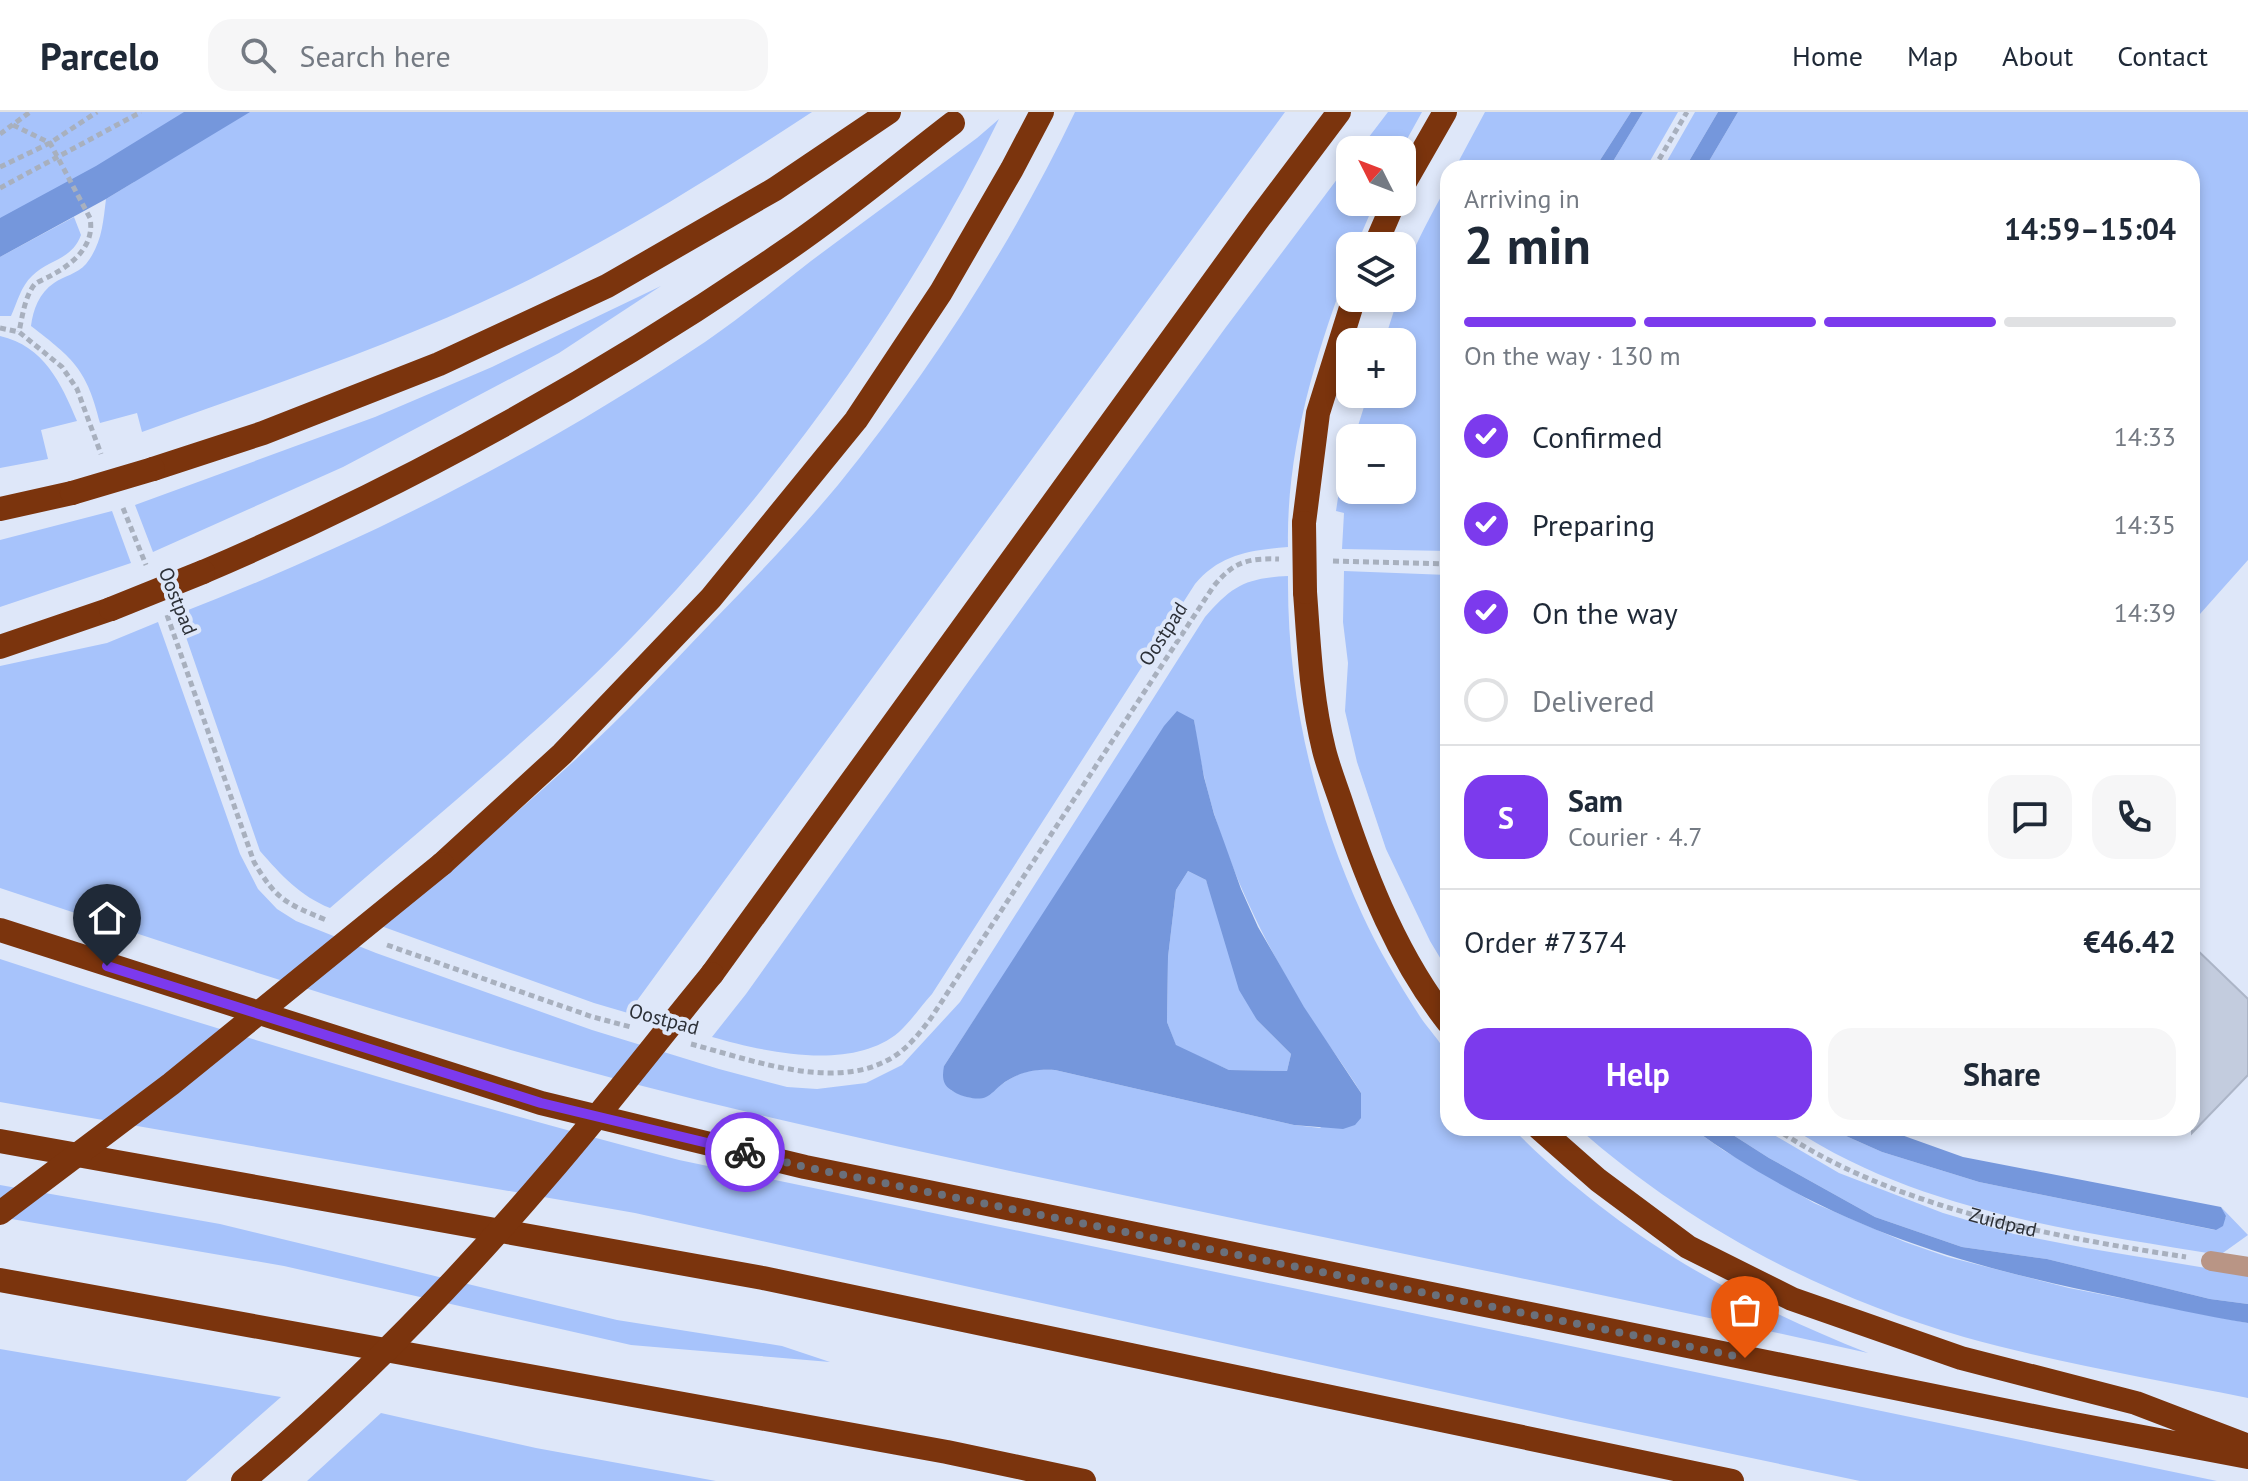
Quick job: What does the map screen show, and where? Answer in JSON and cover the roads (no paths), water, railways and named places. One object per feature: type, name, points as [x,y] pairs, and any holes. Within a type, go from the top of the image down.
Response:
[{"type":"highway","points":[[0,509],[72,493],[263,433],[439,364],[607,286],[775,189],[889,112]]},
{"type":"highway","points":[[0,1213],[171,1084],[442,864],[562,754],[711,598],[856,420],[941,292],[1042,112]]},
{"type":"highway","points":[[243,1481],[307,1428],[435,1298],[547,1177],[712,974],[1339,112]]},
{"type":"highway","points":[[1416,163],[1445,112]]},
{"type":"highway","points":[[0,647],[111,609],[203,572],[394,485],[527,413],[648,341],[787,250],[953,123]]},
{"type":"highway","points":[[1350,312],[1318,413],[1304,523],[1310,672],[1324,751],[1362,864],[1392,932],[1440,1013]]},
{"type":"highway","points":[[0,930],[541,1103],[805,1167],[2248,1457]]},
{"type":"highway","points":[[1548,1136],[1598,1180],[1688,1247],[1792,1299],[1961,1358],[2136,1403],[2248,1446]]},
{"type":"highway","points":[[0,1141],[763,1278],[1732,1481]]},
{"type":"highway","points":[[0,1280],[947,1452],[1084,1481]]},
{"type":"lane","points":[[2211,1261],[2248,1267]]}]
